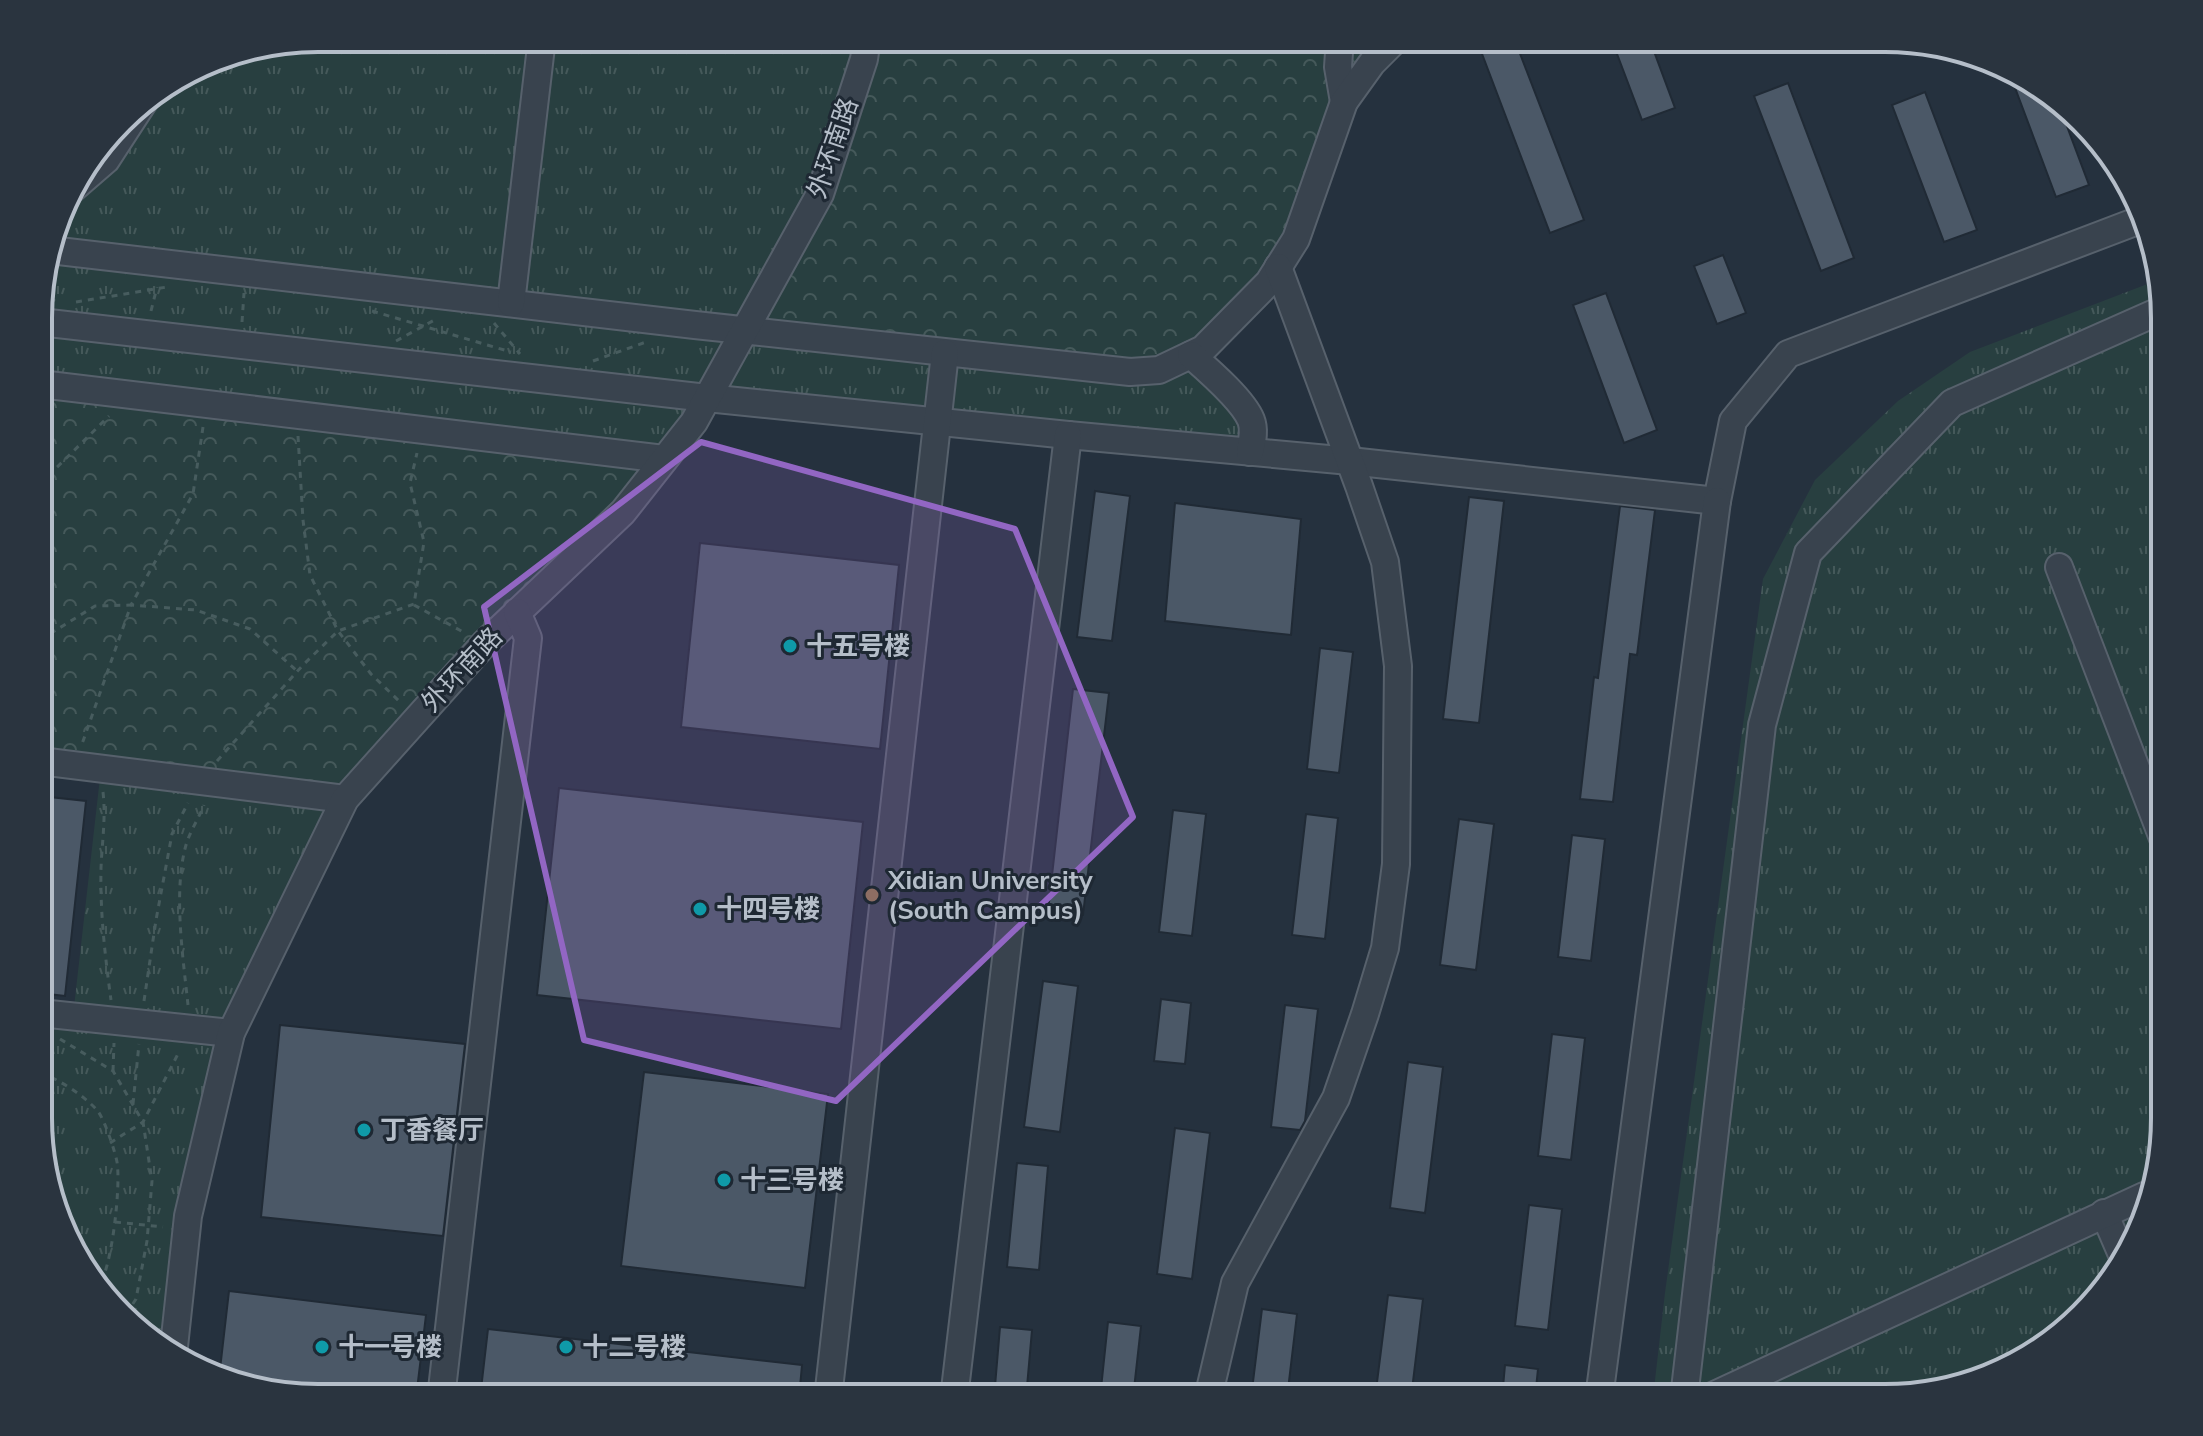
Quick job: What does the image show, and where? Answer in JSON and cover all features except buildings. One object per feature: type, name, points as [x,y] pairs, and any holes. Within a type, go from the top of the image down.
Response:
[{"type":"street","points":[[1339,52],[1338,67],[1344,102]]},
{"type":"street","points":[[60,252],[168,274],[473,299],[1130,372],[1159,370],[1203,349],[1269,282],[1296,239],[1344,102],[1383,52]]},
{"type":"street","points":[[511,303],[540,53]]},
{"type":"street","name":"外环南路","points":[[175,1342],[188,1216],[231,1033],[345,799],[484,644],[623,512],[694,422],[820,194],[865,53]]},
{"type":"street","points":[[1601,1383],[1717,501],[1733,421],[1788,354],[2133,223]]},
{"type":"street","points":[[1211,1383],[1235,1283],[1336,1098],[1385,948],[1396,864],[1398,666],[1385,562],[1278,267]]},
{"type":"street","points":[[52,315],[145,334],[707,398],[1350,461],[1717,501]]},
{"type":"street","points":[[1686,1383],[1762,725],[1808,553],[1952,403],[2150,315]]},
{"type":"street","points":[[830,1384],[945,353]]},
{"type":"street","points":[[1191,355],[1215,376],[1251,420],[1253,435],[1250,452]]},
{"type":"street","points":[[52,385],[664,459]]},
{"type":"street","points":[[956,1384],[1068,435]]},
{"type":"street","points":[[2059,567],[2150,804]]},
{"type":"street","points":[[443,1384],[528,638],[517,612]]},
{"type":"street","points":[[52,762],[345,799]]},
{"type":"street","points":[[52,1014],[231,1033]]},
{"type":"street","points":[[1740,1383],[2138,1198]]},
{"type":"street","points":[[2104,1213],[2118,1245]]},
{"type":"path","points":[[145,334],[157,288],[168,274]]},
{"type":"path","points":[[76,302],[157,288],[168,274]]},
{"type":"path","points":[[240,345],[244,288]]},
{"type":"path","points":[[362,359],[473,299],[541,379]]},
{"type":"path","points":[[52,310],[62,304]]},
{"type":"path","points":[[363,309],[519,354]]},
{"type":"path","points":[[584,364],[653,339]]},
{"type":"path","points":[[52,472],[130,395]]},
{"type":"path","points":[[74,765],[131,605],[193,494],[207,404]]},
{"type":"path","points":[[296,415],[310,575],[338,631],[371,674],[417,718]]},
{"type":"path","points":[[414,604],[424,542],[410,483],[422,430]]},
{"type":"path","points":[[133,1104],[141,1023],[172,834],[207,782],[297,671],[338,631],[414,604],[484,644]]},
{"type":"path","points":[[52,633],[95,606],[131,605],[196,610],[250,629],[297,671]]},
{"type":"path","points":[[101,769],[105,809],[101,868],[103,942],[114,1021],[113,1071]]},
{"type":"path","points":[[110,1143],[143,1122],[191,1029],[179,890],[186,844],[207,782]]},
{"type":"path","points":[[53,1037],[66,1041],[113,1071],[143,1122],[152,1181],[149,1226],[136,1299],[131,1307]]},
{"type":"path","points":[[52,1077],[99,1112],[117,1163],[115,1222],[105,1277]]},
{"type":"path","points":[[115,1222],[187,1229]]},
{"type":"highlighted area","points":[[701,442],[1015,529],[1133,817],[836,1101],[584,1040],[484,607]]},
{"type":"green space","points":[[1387,52],[1344,102],[1269,282],[1159,370],[746,331],[820,194],[863,53]]},
{"type":"green space","points":[[301,53],[882,53],[1240,404],[1250,452],[707,398],[664,459],[52,385],[54,284],[72,216],[97,170],[143,118],[170,97],[216,72],[266,57]]},
{"type":"green space","points":[[2148,284],[2150,1135],[2146,1170],[2137,1203],[2124,1235],[2106,1266],[2060,1318],[2018,1348],[1970,1370],[1937,1379],[1902,1383],[1655,1383],[1763,579],[1815,480],[1898,401],[1970,352]]},
{"type":"green space","points":[[52,385],[664,459],[345,799],[52,762]]},
{"type":"green space","points":[[101,769],[345,799],[231,1033],[165,1335],[130,1306],[107,1280],[79,1235],[66,1203],[54,1152],[52,1014],[73,1016]]},
{"type":"place","name":"十五号楼","points":[[790,646]]},
{"type":"place","name":"Xidian University (South Campus)","points":[[872,895]]},
{"type":"place","name":"十四号楼","points":[[700,909]]},
{"type":"place","name":"丁香餐厅","points":[[364,1130]]},
{"type":"place","name":"十三号楼","points":[[724,1180]]},
{"type":"place","name":"十一号楼","points":[[322,1347]]},
{"type":"place","name":"十二号楼","points":[[566,1347]]}]
